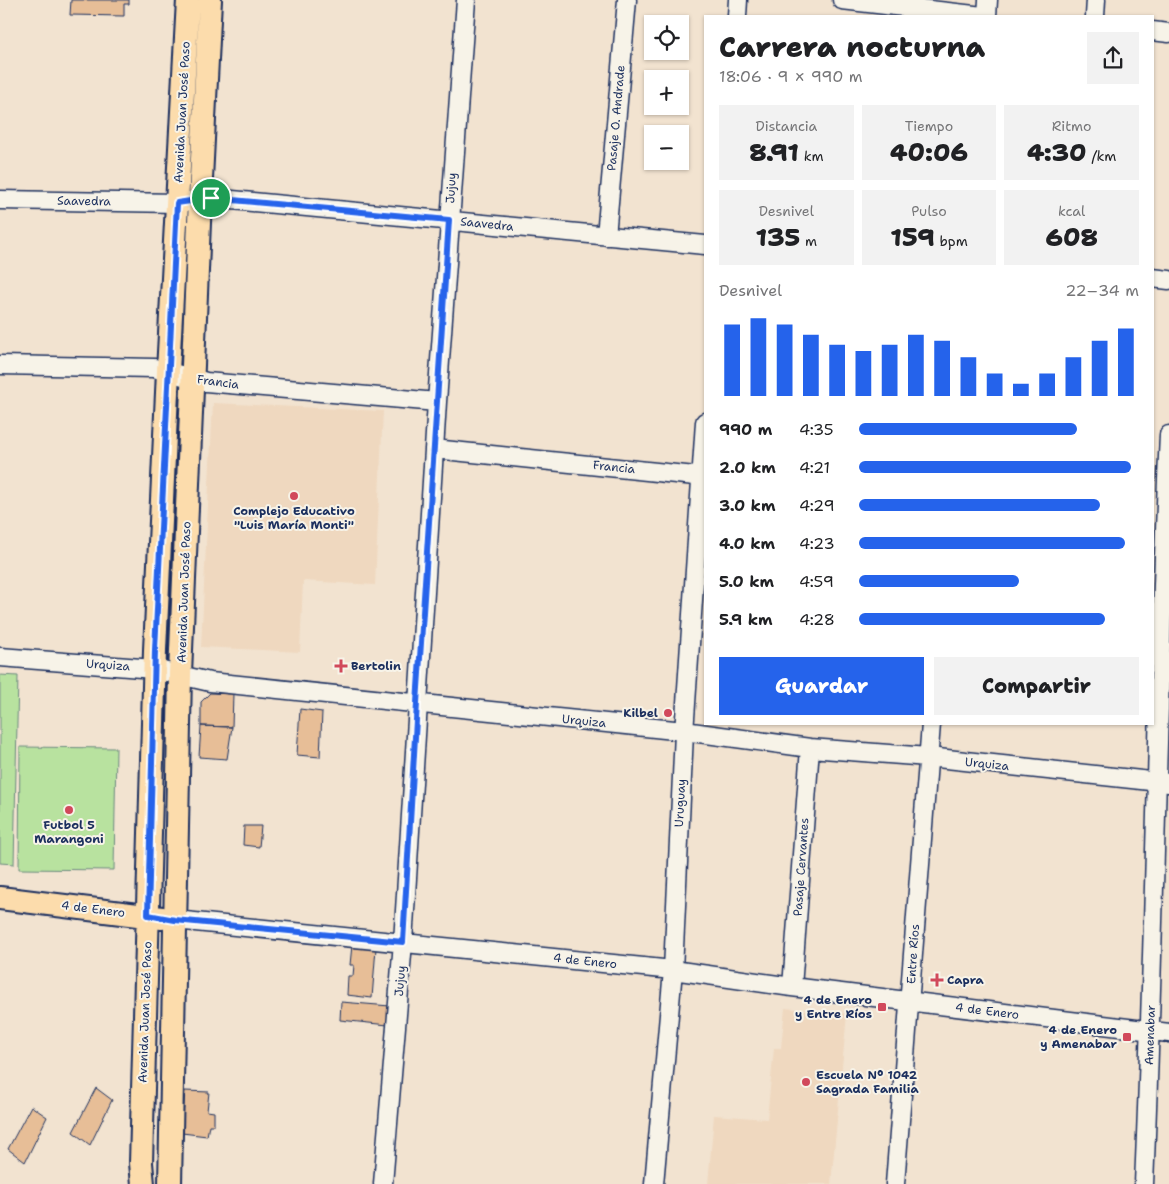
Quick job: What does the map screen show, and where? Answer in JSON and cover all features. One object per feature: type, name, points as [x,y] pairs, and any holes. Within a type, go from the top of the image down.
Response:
[{"type":"main road","name":"Avenida Juan José Paso","points":[[143,1184],[141,1163],[154,669],[188,0]]},
{"type":"main road","name":"Avenida Juan José Paso","points":[[170,1184],[180,674],[210,0]]},
{"type":"main road","name":"4 de Enero","points":[[0,898],[148,915],[175,920]]},
{"type":"street","name":"Jujuy","points":[[383,1184],[403,942],[449,220],[466,0]]},
{"type":"street","name":"Pasaje O. Andrade","points":[[606,236],[627,0]]},
{"type":"street","points":[[737,15],[738,0]]},
{"type":"street","points":[[842,0],[976,15]]},
{"type":"street","points":[[985,15],[988,0]]},
{"type":"street","points":[[1095,15],[1096,0]]},
{"type":"street","points":[[1154,32],[1169,33]]},
{"type":"street","name":"Saavedra","points":[[0,200],[177,203],[211,198],[704,246]]},
{"type":"street","points":[[1154,278],[1169,280]]},
{"type":"street","name":"Francia","points":[[0,365],[154,368],[168,370],[206,382],[437,402]]},
{"type":"street","name":"Amenabar","points":[[1144,1184],[1163,783],[1162,528],[1169,435]]},
{"type":"street","name":"Francia","points":[[434,449],[703,476]]},
{"type":"street","name":"Uruguay","points":[[654,1184],[672,970],[684,732],[704,449]]},
{"type":"street","name":"Urquiza","points":[[0,657],[154,669],[210,682],[684,732],[810,748],[928,757],[1163,783]]},
{"type":"street","name":"Entre Ríos","points":[[895,1184],[931,725]]},
{"type":"street","name":"Pasaje Cervantes","points":[[792,987],[810,748]]},
{"type":"street","name":"4 de Enero","points":[[175,920],[672,970],[909,1002],[1169,1033]]},
{"type":"shaded area","name":"Complejo Educativo \"Luis María Monti\"","points":[[213,403],[383,411],[375,585],[303,581],[300,652],[201,647]]},
{"type":"shaded area","name":"Escuela Nº 1042 Sagrada Familia","points":[[785,1008],[847,1014],[831,1184],[708,1184],[714,1115],[767,1119],[774,1048],[781,1048]]},
{"type":"green space","points":[[0,675],[18,676],[14,864],[0,863]]},
{"type":"green space","points":[[20,747],[116,748],[114,870],[19,869]]},
{"type":"building","points":[[71,0],[129,0],[129,4],[124,4],[124,16],[70,15]]},
{"type":"building","points":[[210,693],[233,694],[232,727],[201,726],[201,702]]},
{"type":"building","points":[[300,709],[322,712],[320,757],[297,755]]},
{"type":"building","points":[[201,726],[232,727],[227,759],[199,757]]},
{"type":"building","points":[[244,826],[261,826],[259,847],[243,845]]},
{"type":"building","points":[[352,945],[376,948],[372,998],[347,995],[348,976],[353,976],[354,965],[350,965]]},
{"type":"building","points":[[341,1002],[390,1006],[388,1025],[340,1020]]},
{"type":"building","points":[[96,1088],[112,1100],[90,1145],[73,1132]]},
{"type":"building","points":[[185,1091],[209,1092],[207,1111],[214,1112],[214,1125],[209,1125],[207,1136],[182,1133]]},
{"type":"building","points":[[31,1106],[47,1117],[25,1162],[8,1149]]},
{"type":"place","name":"Complejo Educativo \"Luis María Monti\"","points":[[294,496]]},
{"type":"place","name":"Bertolin","points":[[341,666]]},
{"type":"place","name":"Kilbel","points":[[668,713]]},
{"type":"place","name":"Futbol 5 Marangoni","points":[[69,810]]},
{"type":"place","name":"Capra","points":[[937,980]]},
{"type":"place","name":"4 de Enero y Entre Ríos","points":[[882,1007]]},
{"type":"place","name":"4 de Enero y Amenabar","points":[[1127,1037]]},
{"type":"place","name":"Escuela Nº 1042 Sagrada Familia","points":[[806,1082]]},
{"type":"route","points":[[211,198],[449,220],[403,942],[175,920],[148,915],[155,650],[177,203],[211,198]]}]
